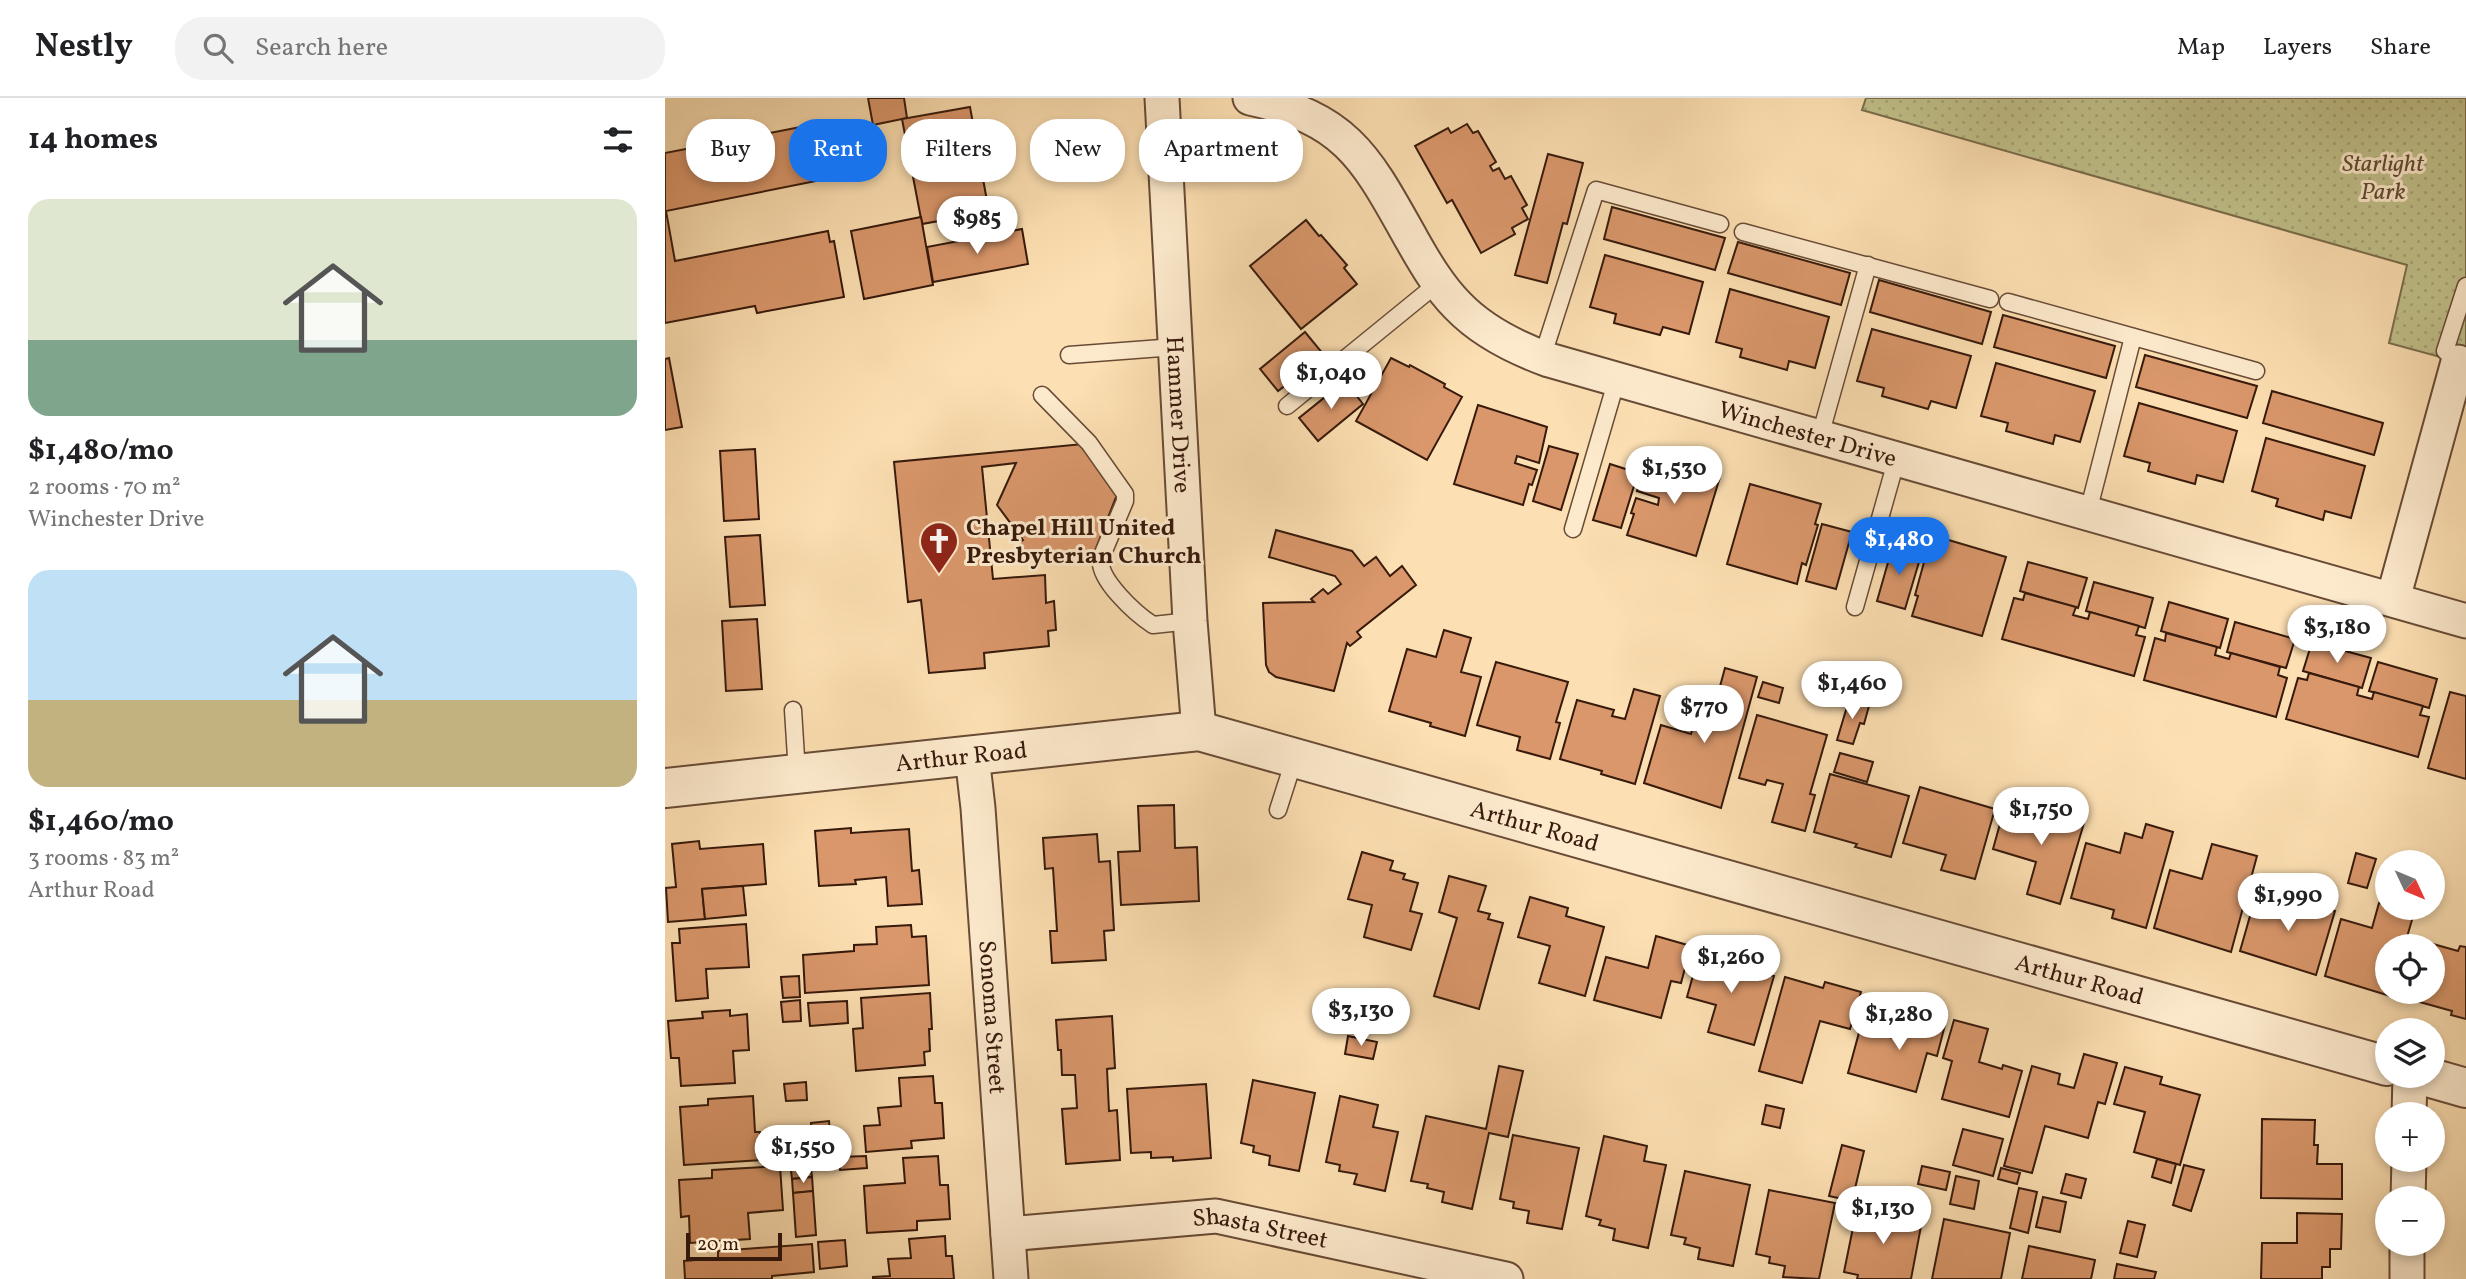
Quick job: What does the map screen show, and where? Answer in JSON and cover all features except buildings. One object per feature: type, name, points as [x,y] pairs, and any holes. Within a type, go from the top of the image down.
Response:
[{"type":"street","name":"Hammer Drive","points":[[1162,98],[1190,621],[1199,731]]},
{"type":"street","name":"Winchester Drive","points":[[1250,98],[1313,118],[1352,146],[1371,170],[1438,283],[1458,306],[1483,327],[1512,345],[1542,358],[2393,598],[2466,621]]},
{"type":"street","points":[[2393,598],[2458,362]]},
{"type":"street","name":"Arthur Road","points":[[665,788],[1199,731],[2375,1063]]},
{"type":"street","name":"Sonoma Street","points":[[972,756],[978,808],[1011,1279]]},
{"type":"street","points":[[2445,1082],[2466,1088]]},
{"type":"street","name":"Shasta Street","points":[[1008,1234],[1216,1216],[1506,1279]]},
{"type":"street","points":[[2407,1256],[2407,1279]]},
{"type":"lane","points":[[1542,358],[1596,190],[1720,224]]},
{"type":"lane","points":[[1743,232],[1990,299]]},
{"type":"lane","points":[[1820,436],[1868,265]]},
{"type":"lane","points":[[1287,406],[1438,283]]},
{"type":"lane","points":[[2458,362],[2445,351],[2466,286]]},
{"type":"lane","points":[[2008,302],[2256,370]]},
{"type":"lane","points":[[2088,512],[2133,337]]},
{"type":"lane","points":[[1069,355],[1175,347]]},
{"type":"lane","points":[[1573,530],[1617,379]]},
{"type":"lane","points":[[1042,395],[1089,443],[1125,494],[1125,501],[1101,558],[1100,566],[1105,579],[1153,625],[1190,621]]},
{"type":"lane","points":[[1854,607],[1897,458]]},
{"type":"lane","points":[[793,710],[797,773]]},
{"type":"lane","points":[[1278,810],[1295,757]]},
{"type":"green space","name":"Starlight Park","points":[[1866,98],[2466,98],[2466,364],[2389,343],[2407,265],[1862,110]]},
{"type":"place","name":"Chapel Hill United Presbyterian Church","points":[[939,575]]}]
